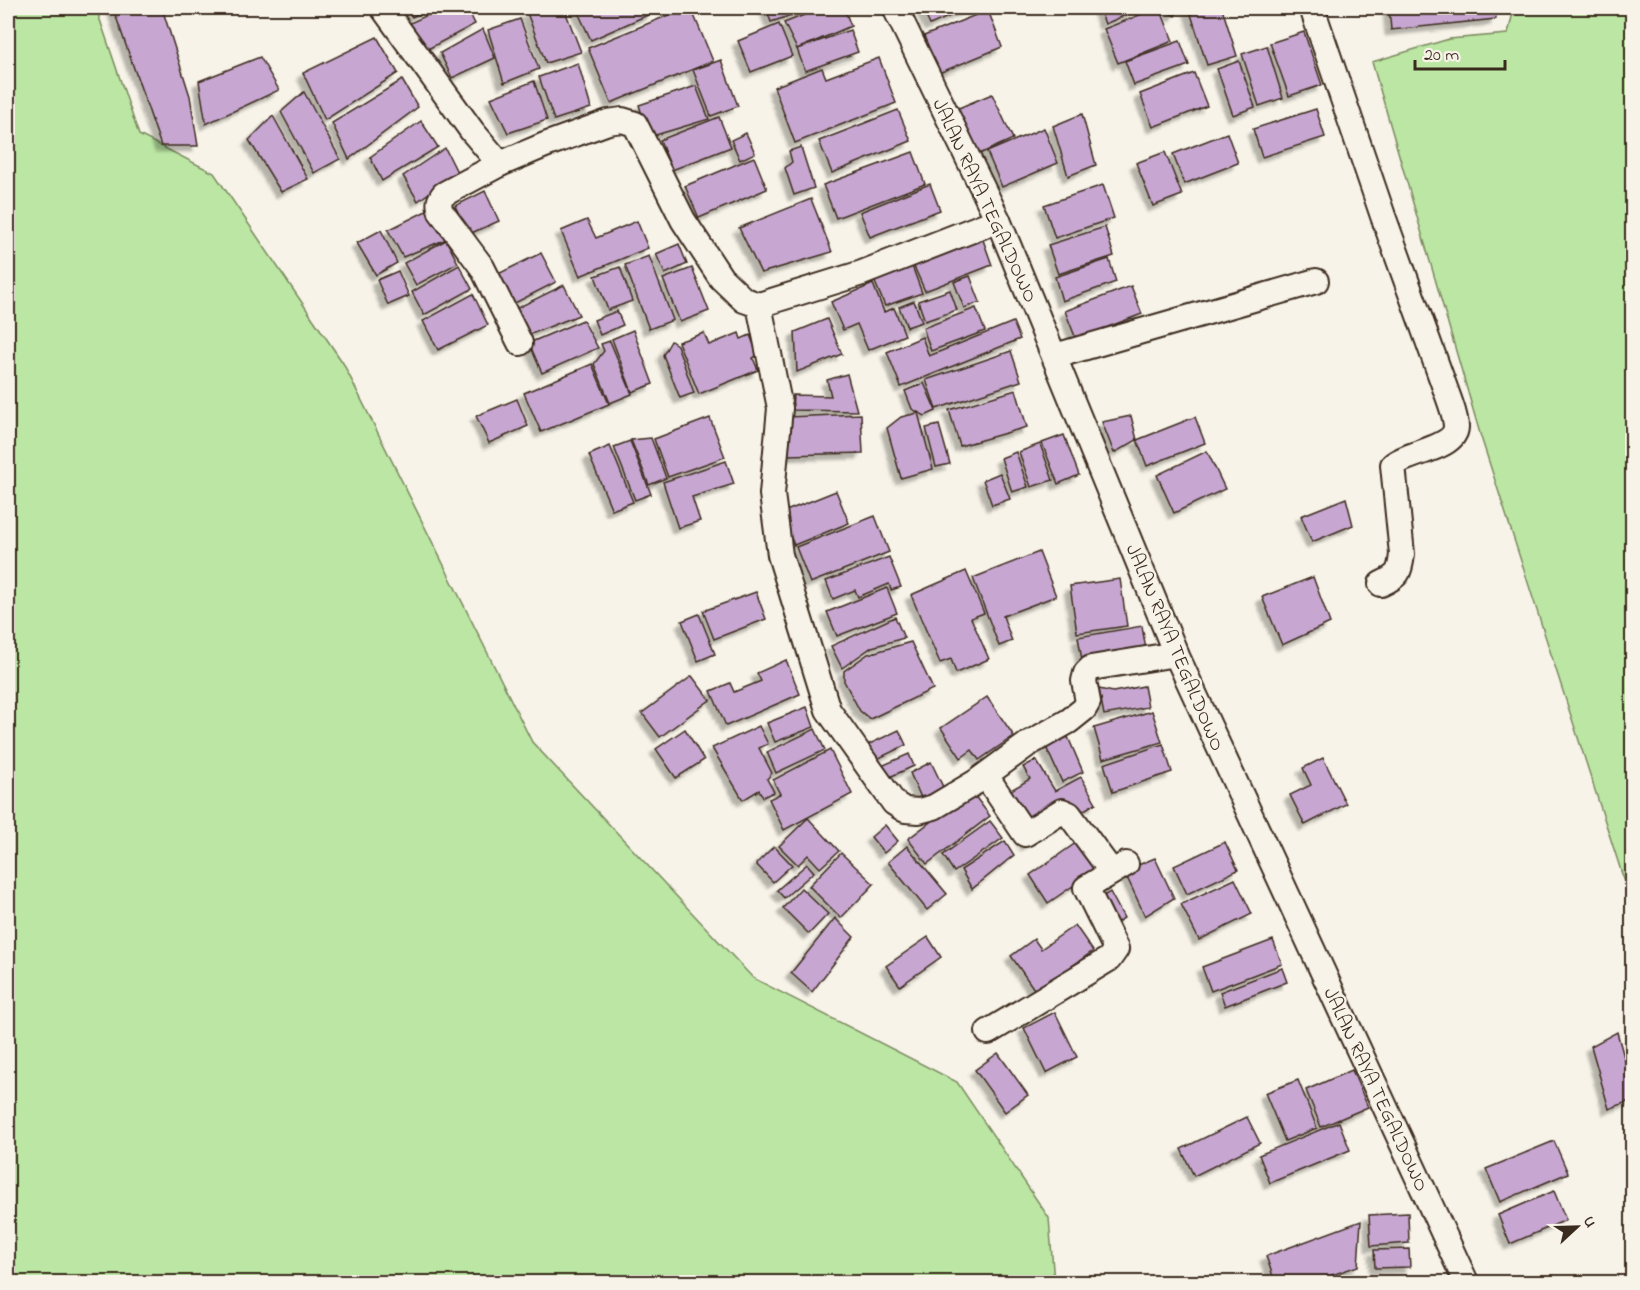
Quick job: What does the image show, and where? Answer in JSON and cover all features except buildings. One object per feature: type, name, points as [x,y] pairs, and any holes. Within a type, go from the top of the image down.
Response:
[{"type":"street","points":[[383,8],[472,130],[500,164]]},
{"type":"street","name":"JALAN RAYA TEGALDOWO","points":[[895,8],[998,220],[1176,654],[1466,1282]]},
{"type":"street","points":[[1312,8],[1449,399],[1456,427],[1449,442],[1411,455],[1394,465],[1402,554],[1400,568],[1395,577],[1381,584]]},
{"type":"street","points":[[520,343],[482,267],[439,205],[440,199],[444,194],[500,164],[608,122],[622,120],[635,124],[683,220],[721,278],[744,300],[759,305],[862,273],[998,220]]},
{"type":"street","points":[[1055,356],[1316,281]]},
{"type":"street","points":[[759,305],[780,408],[772,494],[780,555],[828,710],[894,803],[905,810],[919,811],[934,807],[986,776],[1029,744],[1084,709],[1088,702],[1084,681],[1086,673],[1091,668],[1176,654]]},
{"type":"street","points":[[986,776],[1025,834],[1057,813],[1062,811],[1069,813],[1119,867],[1086,888],[1116,949],[1109,959],[988,1032]]},
{"type":"green space","points":[[8,8],[96,8],[139,135],[214,173],[343,363],[532,742],[753,978],[957,1082],[1049,1218],[1054,1282],[8,1282]]},
{"type":"green space","points":[[1514,8],[1632,8],[1632,905],[1481,437],[1372,62],[1449,39],[1508,34]]}]
